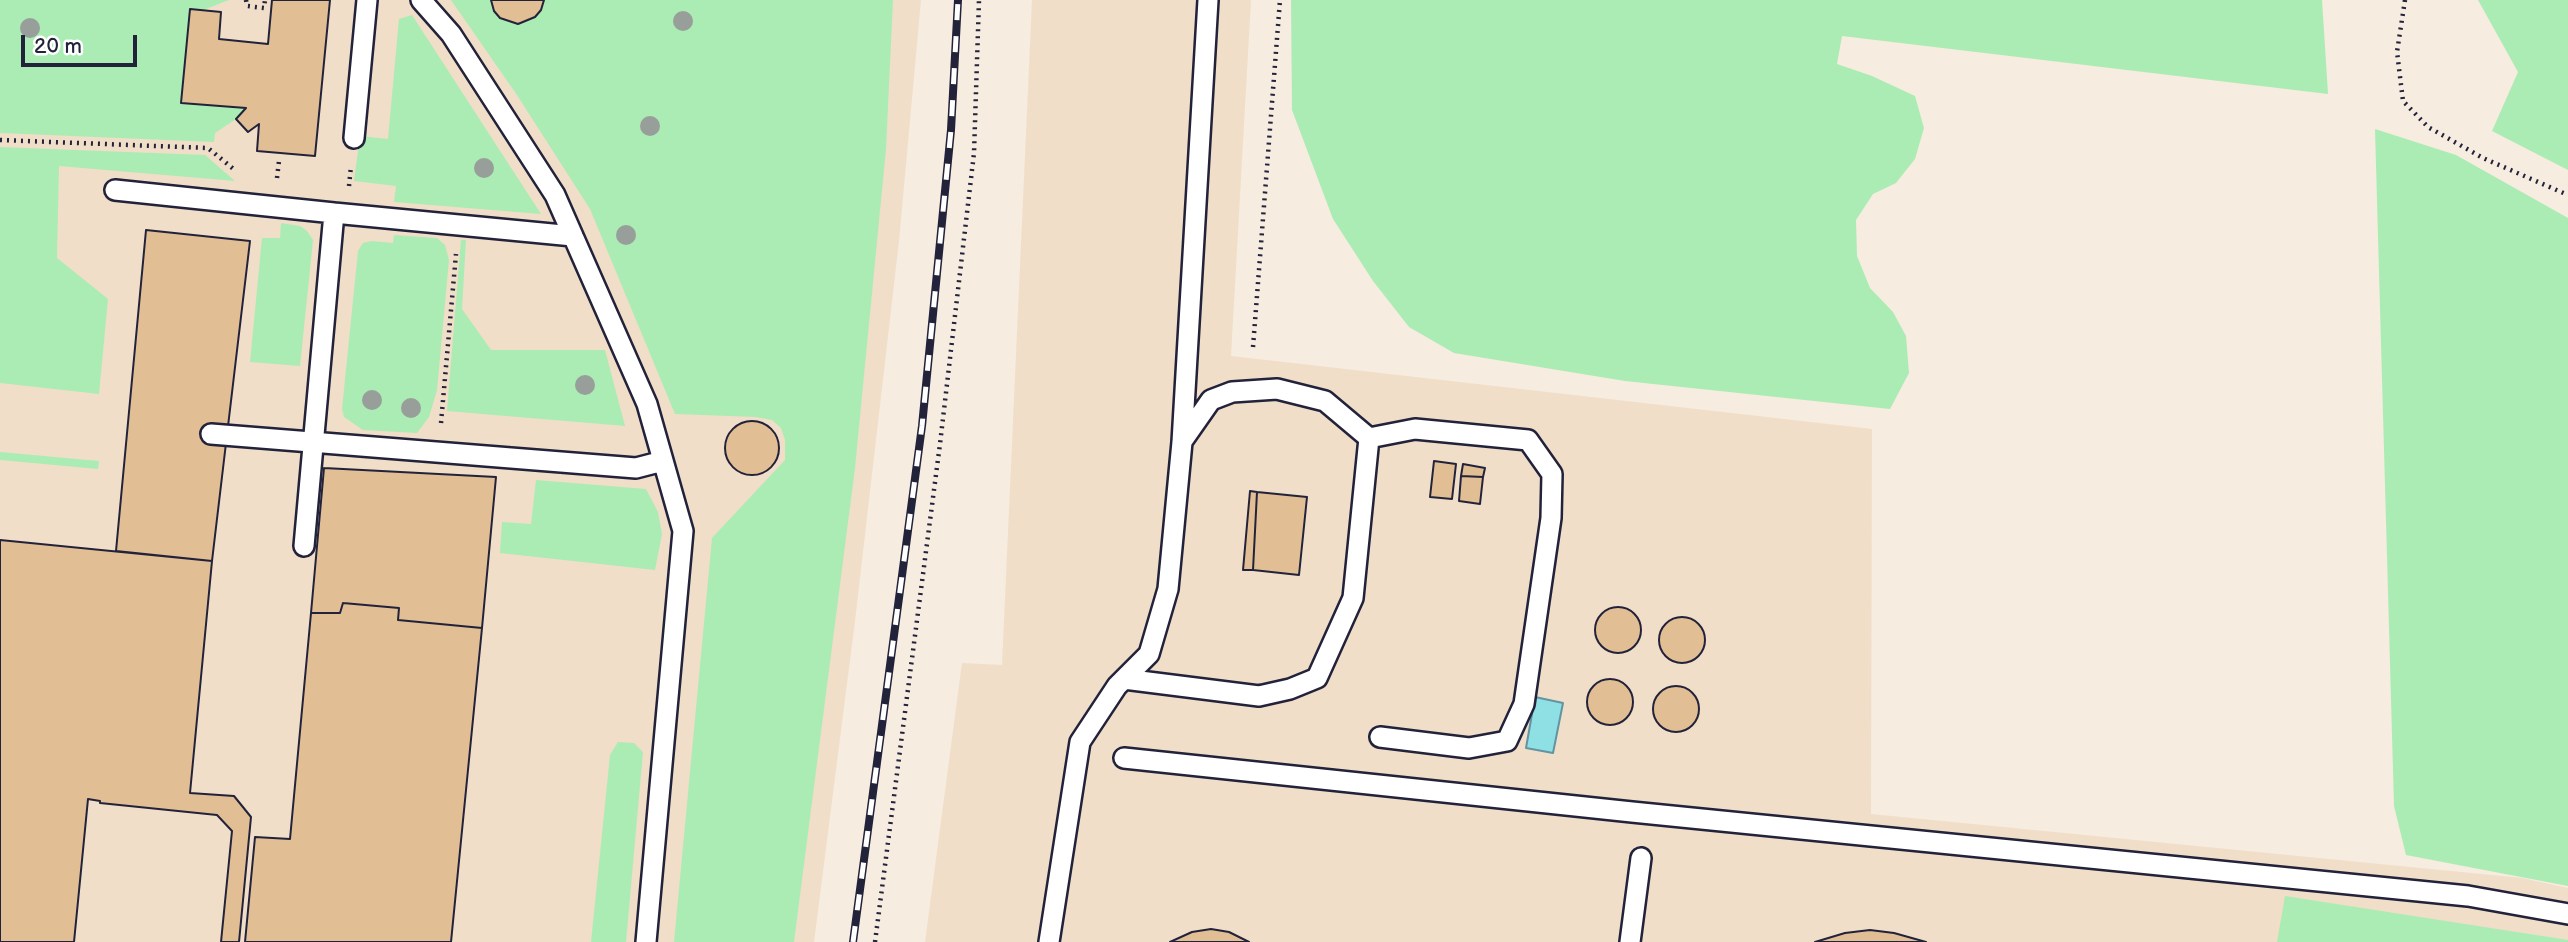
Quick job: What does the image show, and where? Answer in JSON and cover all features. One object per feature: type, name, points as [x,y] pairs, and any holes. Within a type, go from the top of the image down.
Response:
[{"type":"lane","points":[[354,138],[367,0]]},
{"type":"lane","points":[[421,0],[451,34],[555,195],[647,404],[683,531],[646,942]]},
{"type":"lane","points":[[1049,942],[1080,742],[1124,679],[1149,654],[1168,589],[1182,442],[1208,0]]},
{"type":"lane","points":[[114,191],[573,236]]},
{"type":"lane","points":[[304,546],[334,213]]},
{"type":"lane","points":[[1182,442],[1211,400],[1232,392],[1277,389],[1325,401],[1369,438]]},
{"type":"lane","points":[[1369,438],[1415,429],[1528,440],[1552,474],[1551,518],[1524,704],[1507,741],[1469,748],[1380,737]]},
{"type":"lane","points":[[211,434],[635,468],[663,461]]},
{"type":"lane","points":[[1124,679],[1259,696],[1290,689],[1317,678],[1353,598],[1369,438]]},
{"type":"lane","points":[[1124,758],[1605,810],[2468,896],[2568,914]]},
{"type":"lane","points":[[1630,942],[1642,858]]},
{"type":"path","points":[[246,0],[247,6],[264,8],[265,0]]},
{"type":"path","points":[[875,942],[940,444],[974,153],[979,0]]},
{"type":"path","points":[[1253,347],[1280,0]]},
{"type":"path","points":[[2405,0],[2397,52],[2403,101],[2428,127],[2483,158],[2568,195]]},
{"type":"path","points":[[349,190],[354,138]]},
{"type":"path","points":[[0,140],[208,148],[238,173]]},
{"type":"path","points":[[438,452],[459,225]]},
{"type":"shaded area","points":[[0,0],[921,0],[899,241],[814,942],[0,942]]},
{"type":"shaded area","points":[[1032,0],[1251,0],[1231,356],[1872,429],[1871,814],[2522,878],[2568,888],[2568,942],[925,942],[962,663],[1002,665]]},
{"type":"green space","points":[[0,0],[229,0],[203,10],[190,9],[182,103],[246,108],[236,119],[215,133],[214,142],[0,133]]},
{"type":"green space","points":[[451,0],[893,0],[886,149],[855,468],[794,942],[674,942],[712,538],[785,460],[785,440],[781,428],[772,420],[756,417],[675,414],[590,209],[517,95]]},
{"type":"green space","points":[[1291,0],[2322,0],[2328,94],[1842,36],[1837,64],[1872,76],[1915,96],[1924,128],[1915,159],[1896,183],[1873,194],[1856,220],[1857,256],[1870,288],[1893,312],[1906,336],[1909,373],[1890,409],[1625,381],[1454,353],[1409,327],[1373,281],[1333,219],[1292,110]]},
{"type":"green space","points":[[2478,0],[2568,0],[2568,170],[2492,131],[2518,72]]},
{"type":"green space","points":[[412,15],[541,214],[394,202],[396,186],[354,181],[360,136],[388,139],[399,19]]},
{"type":"green space","points":[[2375,129],[2456,155],[2568,218],[2568,886],[2406,855],[2394,806]]},
{"type":"green space","points":[[0,147],[205,155],[235,181],[59,166],[57,258],[108,299],[99,394],[0,383]]},
{"type":"green space","points":[[281,223],[300,226],[313,240],[300,366],[250,362],[262,238],[280,238]]},
{"type":"green space","points":[[394,235],[437,238],[445,245],[449,260],[437,390],[429,417],[417,433],[363,430],[344,417],[342,409],[358,251],[363,243],[393,243]]},
{"type":"green space","points":[[461,240],[466,240],[462,309],[491,350],[605,350],[625,426],[447,411]]},
{"type":"green space","points":[[0,452],[99,461],[98,469],[0,460]]},
{"type":"green space","points":[[536,480],[646,489],[658,512],[662,534],[655,570],[500,553],[502,522],[531,524]]},
{"type":"green space","points":[[618,742],[634,743],[643,752],[626,942],[591,942],[610,755]]},
{"type":"green space","points":[[2285,896],[2568,940],[2568,942],[2277,942]]},
{"type":"water","points":[[1535,697],[1563,703],[1553,753],[1526,748]]},
{"type":"building","points":[[272,0],[330,0],[315,156],[257,151],[259,124],[248,132],[236,119],[246,108],[181,103],[190,9],[221,12],[219,39],[268,44]]},
{"type":"building","points":[[491,0],[544,0],[535,17],[518,24],[500,18],[494,11]]},
{"type":"building","points":[[146,230],[250,241],[212,561],[116,551]]},
{"type":"building","points":[[752,421],[771,429],[779,448],[771,467],[752,475],[733,467],[725,448],[733,429]]},
{"type":"building","points":[[1434,461],[1456,464],[1452,499],[1430,497]]},
{"type":"building","points":[[1463,464],[1485,468],[1483,477],[1461,476]]},
{"type":"building","points":[[324,468],[496,477],[482,628],[398,620],[399,608],[343,603],[340,613],[311,613]]},
{"type":"building","points":[[1461,476],[1483,477],[1480,504],[1459,501]]},
{"type":"building","points":[[1250,491],[1257,492],[1253,570],[1243,570]]},
{"type":"building","points":[[1257,492],[1307,497],[1299,575],[1253,570]]},
{"type":"building","points":[[0,540],[212,561],[190,793],[234,796],[251,817],[239,942],[221,942],[232,831],[217,815],[100,803],[88,799],[74,942],[0,942]]},
{"type":"building","points":[[343,603],[399,608],[398,620],[482,628],[451,942],[245,942],[255,837],[290,839],[311,613],[340,613]]},
{"type":"building","points":[[1618,607],[1634,614],[1641,630],[1634,646],[1618,653],[1602,646],[1595,630],[1602,614]]},
{"type":"building","points":[[1682,617],[1698,624],[1705,640],[1698,656],[1682,663],[1666,656],[1659,640],[1666,624]]},
{"type":"building","points":[[1610,679],[1626,686],[1633,702],[1626,718],[1610,725],[1594,718],[1587,702],[1594,686]]},
{"type":"building","points":[[1676,686],[1692,693],[1699,709],[1692,725],[1676,732],[1660,725],[1653,709],[1660,693]]},
{"type":"building","points":[[1211,929],[1229,932],[1249,942],[1170,942],[1192,932]]},
{"type":"building","points":[[1870,930],[1926,942],[1815,942],[1845,933]]},
{"type":"railway","points":[[853,942],[922,426],[951,130],[958,0]]}]
